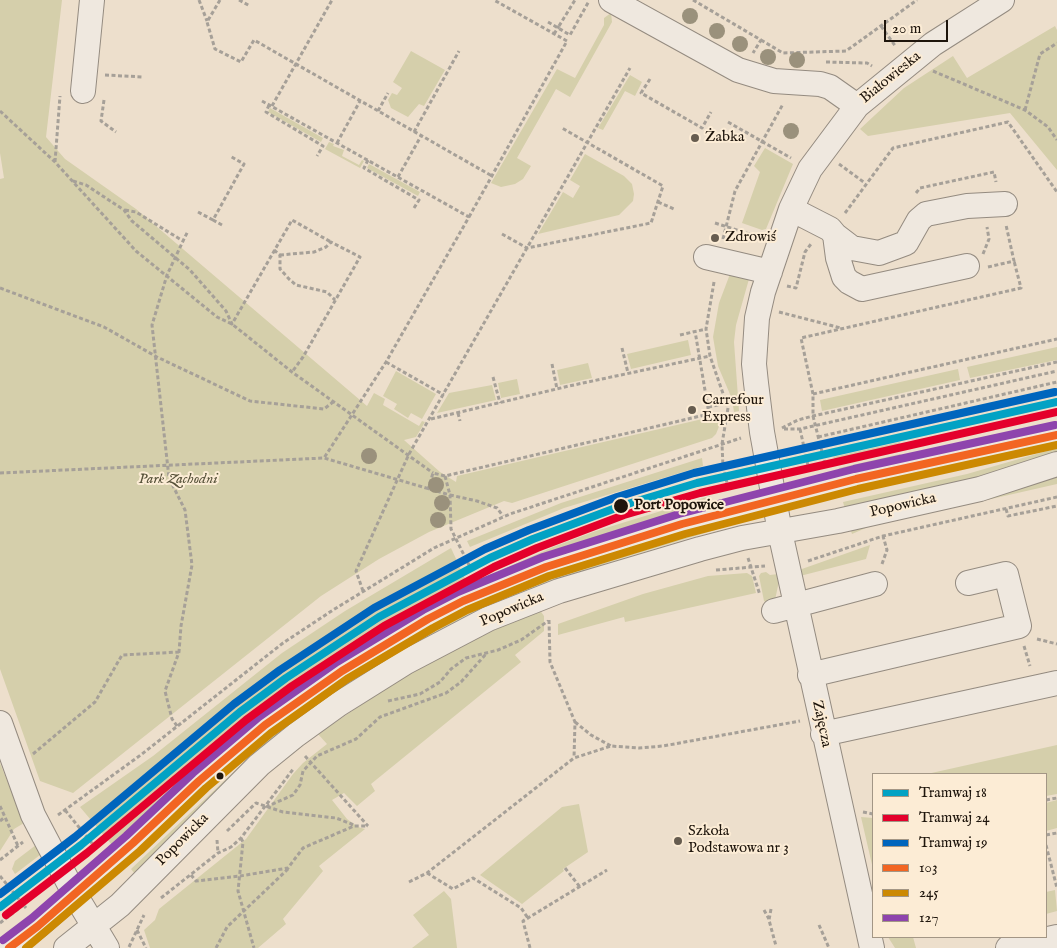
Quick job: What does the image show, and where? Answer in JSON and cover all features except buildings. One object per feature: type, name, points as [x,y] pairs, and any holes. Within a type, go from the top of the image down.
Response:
[{"type":"street","points":[[83,91],[92,0]]},
{"type":"street","name":"Białowieska","points":[[611,0],[738,70],[774,81],[825,85],[857,106],[933,44],[1002,0]]},
{"type":"street","name":"Zajęcza","points":[[857,106],[810,169],[791,209],[778,244],[776,278],[757,318],[754,364],[772,430],[774,499],[780,532],[777,607],[810,675],[872,948]]},
{"type":"street","points":[[791,209],[833,232],[852,248],[864,252],[880,253],[915,241],[919,220],[926,214],[967,206],[1005,204]]},
{"type":"street","points":[[833,232],[844,277],[848,282],[862,288],[968,266]]},
{"type":"street","points":[[712,259],[776,278]]},
{"type":"street","name":"Popowicka","points":[[9,948],[133,843],[199,781],[265,725],[342,671],[428,619],[496,587],[596,549],[774,499],[1057,435]]},
{"type":"street","name":"Popowicka","points":[[66,948],[120,905],[259,765],[339,704],[414,657],[488,619],[558,591],[700,549],[980,489],[1057,464]]},
{"type":"street","points":[[810,675],[1020,631],[1006,574],[968,583]]},
{"type":"street","points":[[777,607],[875,584]]},
{"type":"street","points":[[822,726],[1046,685]]},
{"type":"street","points":[[0,723],[33,816],[74,893],[107,948]]},
{"type":"street","points":[[1008,948],[1057,937]]},
{"type":"path","points":[[199,0],[215,49],[241,62],[254,40],[492,176]]},
{"type":"path","points":[[207,22],[220,0]]},
{"type":"path","points":[[239,0],[250,6]]},
{"type":"path","points":[[323,146],[266,112],[332,0]]},
{"type":"path","points":[[324,458],[353,416],[386,362],[567,42],[494,0]]},
{"type":"path","points":[[554,34],[575,0]]},
{"type":"path","points":[[548,22],[570,35],[590,0]]},
{"type":"path","points":[[693,0],[783,53],[846,51],[917,0]]},
{"type":"path","points":[[881,26],[900,54]]},
{"type":"path","points":[[749,60],[761,40]]},
{"type":"path","points":[[1025,110],[1040,54],[1057,43]]},
{"type":"path","points":[[414,132],[460,51]]},
{"type":"path","points":[[364,592],[356,571],[409,454],[630,68]]},
{"type":"path","points":[[931,70],[1025,110],[1048,127],[1057,140]]},
{"type":"path","points":[[107,75],[143,77]]},
{"type":"path","points":[[650,79],[641,93],[702,128],[711,112]]},
{"type":"path","points":[[583,530],[645,508],[728,485],[723,466],[722,444],[728,414],[727,403],[710,356],[706,329],[712,259],[725,227],[735,191],[796,84]]},
{"type":"path","points":[[378,111],[388,93]]},
{"type":"path","points":[[262,101],[469,217]]},
{"type":"path","points":[[337,143],[360,101]]},
{"type":"path","points":[[55,162],[60,105]]},
{"type":"path","points":[[0,111],[55,162],[136,251],[217,317],[232,324],[292,372],[409,454],[432,473],[445,476],[483,463],[709,414],[695,331]]},
{"type":"path","points":[[728,122],[762,142]]},
{"type":"path","points":[[776,278],[796,288],[809,245],[833,232],[865,183],[893,148],[1008,122],[1057,192]]},
{"type":"path","points":[[502,234],[527,248],[651,223],[663,186],[562,128]]},
{"type":"path","points":[[398,177],[420,136]]},
{"type":"path","points":[[317,156],[328,138]]},
{"type":"path","points":[[213,220],[244,164],[230,156]]},
{"type":"path","points":[[368,160],[364,168],[419,200]]},
{"type":"path","points":[[834,160],[865,183]]},
{"type":"path","points":[[72,180],[86,185],[124,210],[132,221],[175,256],[226,311],[232,324]]},
{"type":"path","points":[[414,208],[424,192]]},
{"type":"path","points":[[658,202],[674,209]]},
{"type":"path","points":[[967,206],[983,219],[989,240],[982,255],[968,266]]},
{"type":"path","points":[[124,210],[136,212],[183,241]]},
{"type":"path","points":[[198,212],[222,225]]},
{"type":"path","points":[[232,324],[292,220],[360,257],[303,357],[292,372]]},
{"type":"path","points":[[715,223],[778,244]]},
{"type":"path","points":[[177,726],[172,719],[165,691],[179,652],[180,626],[192,565],[185,510],[169,478],[152,325],[167,275],[188,231]]},
{"type":"path","points":[[274,250],[280,255],[314,252],[326,247],[331,242]]},
{"type":"path","points":[[280,255],[280,268],[289,279],[296,284],[328,292],[336,300]]},
{"type":"path","points":[[813,416],[814,394],[801,338],[1020,288],[1014,261]]},
{"type":"path","points":[[0,288],[104,327],[157,357],[250,400],[324,409],[333,402]]},
{"type":"path","points":[[776,312],[844,328]]},
{"type":"path","points":[[680,335],[706,329]]},
{"type":"path","points":[[814,394],[1057,339]]},
{"type":"path","points":[[622,348],[628,374]]},
{"type":"path","points":[[430,419],[710,356]]},
{"type":"path","points":[[386,362],[444,395]]},
{"type":"path","points":[[50,821],[283,644],[364,592],[456,537],[503,517],[798,420],[1057,362]]},
{"type":"path","points":[[552,364],[557,389]]},
{"type":"path","points":[[772,430],[800,429],[1057,371]]},
{"type":"path","points":[[493,377],[500,403]]},
{"type":"path","points":[[818,437],[1057,382]]},
{"type":"path","points":[[708,407],[727,403]]},
{"type":"path","points":[[458,413],[460,421]]},
{"type":"path","points":[[0,473],[324,458],[398,479],[428,490],[477,500],[497,508],[503,517]]},
{"type":"path","points":[[428,490],[432,473]]},
{"type":"path","points":[[445,476],[450,495],[451,529],[474,574],[480,571]]},
{"type":"path","points":[[802,561],[819,558],[883,536],[1057,497]]},
{"type":"path","points":[[1006,509],[1008,516],[1057,506]]},
{"type":"path","points":[[883,536],[887,550]]},
{"type":"path","points":[[713,570],[751,567],[777,607]]},
{"type":"path","points":[[380,704],[420,694],[440,682],[459,662],[521,640],[549,620],[557,617]]},
{"type":"path","points":[[549,620],[550,662],[575,722],[574,758]]},
{"type":"path","points":[[1020,631],[1057,644]]},
{"type":"path","points":[[1020,631],[1046,685]]},
{"type":"path","points":[[15,769],[95,702],[122,655],[179,652]]},
{"type":"path","points":[[266,807],[293,795],[298,790],[303,771],[310,761],[327,750],[356,739],[380,717],[446,693],[455,687],[486,654]]},
{"type":"path","points":[[575,722],[591,735],[611,746]]},
{"type":"path","points":[[410,882],[427,873],[574,758],[611,746],[639,748],[663,746],[822,726]]},
{"type":"path","points":[[301,760],[311,752]]},
{"type":"path","points":[[216,948],[227,928],[288,868],[302,848],[354,826],[368,826],[306,756]]},
{"type":"path","points":[[154,904],[218,853],[231,847],[241,838],[297,764]]},
{"type":"path","points":[[218,853],[217,841],[256,803],[283,812],[336,818],[349,822],[354,826]]},
{"type":"path","points":[[0,806],[18,846]]},
{"type":"path","points":[[65,810],[101,855]]},
{"type":"path","points":[[0,820],[5,817]]},
{"type":"path","points":[[241,838],[238,891],[254,948]]},
{"type":"path","points":[[1047,849],[1057,888]]},
{"type":"path","points":[[191,875],[196,881],[288,868]]},
{"type":"path","points":[[566,868],[580,887]]},
{"type":"path","points":[[530,948],[523,921],[608,870]]},
{"type":"path","points":[[427,873],[453,889],[473,878],[521,908],[528,918]]},
{"type":"path","points":[[1,878],[28,911]]},
{"type":"path","points":[[0,922],[23,905]]},
{"type":"path","points":[[128,948],[147,909]]},
{"type":"path","points":[[769,920],[771,909]]},
{"type":"path","points":[[764,910],[769,920],[776,946]]},
{"type":"path","points":[[819,926],[829,948]]},
{"type":"path","points":[[137,930],[146,948]]},
{"type":"green space","name":"Park Zachodni","points":[[0,0],[62,0],[46,137],[65,159],[136,209],[367,406],[374,393],[385,399],[383,405],[419,426],[422,421],[425,422],[416,437],[404,440],[440,472],[456,482],[457,476],[724,414],[716,434],[712,438],[512,503],[504,501],[429,532],[379,559],[321,596],[73,793],[40,781],[0,669],[0,179],[4,178],[0,153]]},
{"type":"green space","points":[[611,13],[612,22],[570,97],[556,89],[517,158],[531,166],[523,179],[515,184],[501,187],[491,183],[557,69],[575,78],[604,25],[604,18]]},
{"type":"green space","points":[[1055,26],[1057,30],[1057,170],[1010,113],[868,136],[860,129],[904,88],[953,56],[967,78]]},
{"type":"green space","points":[[411,51],[445,70],[424,106],[419,104],[408,117],[391,108],[388,100],[392,93],[397,95],[402,88],[393,82]]},
{"type":"green space","points":[[630,75],[642,82],[635,96],[625,91],[603,130],[598,128]]},
{"type":"green space","points":[[270,108],[323,138],[321,142],[268,112]]},
{"type":"green space","points":[[329,142],[334,144],[333,146],[344,150],[342,156],[359,165],[362,160],[364,161],[360,168],[325,149]]},
{"type":"green space","points":[[765,148],[793,164],[766,229],[762,230],[742,223],[760,172],[754,166]]},
{"type":"green space","points":[[585,154],[624,176],[632,184],[633,201],[619,215],[538,234],[563,192],[573,198],[580,186],[570,180]]},
{"type":"green space","points":[[369,164],[420,192],[418,196],[367,168]]},
{"type":"green space","points":[[730,274],[749,279],[736,325],[734,342],[739,411],[734,412],[732,399],[718,366],[713,337],[719,303]]},
{"type":"green space","points":[[688,340],[691,355],[631,369],[627,354]]},
{"type":"green space","points":[[1057,347],[1057,360],[970,378],[967,367]]},
{"type":"green space","points":[[588,363],[592,378],[560,385],[557,370]]},
{"type":"green space","points":[[958,369],[960,380],[822,411],[820,400]]},
{"type":"green space","points":[[396,371],[436,394],[422,419],[411,413],[408,418],[394,409],[397,404],[383,396]]},
{"type":"green space","points":[[517,379],[520,394],[501,398],[498,383]]},
{"type":"green space","points":[[492,385],[496,400],[437,413],[449,393]]},
{"type":"green space","points":[[900,442],[899,447],[837,461],[833,457]]},
{"type":"green space","points":[[1057,448],[1057,455],[993,474],[845,509],[843,502],[967,474]]},
{"type":"green space","points":[[900,454],[903,457],[837,473],[839,468]]},
{"type":"green space","points":[[702,458],[703,466],[564,508],[470,547],[467,541],[561,503]]},
{"type":"green space","points":[[1057,475],[1057,484],[868,527],[852,534],[850,528]]},
{"type":"green space","points":[[710,496],[712,503],[585,541],[515,567],[263,712],[177,782],[112,845],[80,807],[153,756],[282,653],[345,611],[451,548],[468,585],[553,547],[596,531]]},
{"type":"green space","points":[[721,523],[725,527],[616,560],[531,589],[440,632],[135,874],[131,869],[279,729],[329,692],[432,629],[527,583]]},
{"type":"green space","points":[[870,545],[866,559],[800,576],[799,570]]},
{"type":"green space","points":[[766,572],[770,575],[778,574],[779,581],[775,600],[768,604],[764,601],[759,576],[761,573]]},
{"type":"green space","points":[[747,573],[752,576],[756,593],[625,622],[624,617],[558,635],[558,624],[643,594],[708,576]]},
{"type":"green space","points":[[539,609],[544,616],[544,631],[515,655],[521,662],[371,784],[375,791],[357,806],[344,793],[332,800],[347,819],[358,827],[365,829],[319,866],[323,871],[283,919],[286,924],[258,948],[150,948],[144,930],[155,920],[159,909],[246,839],[293,774],[303,763],[327,744],[318,734],[386,688],[446,653]]},
{"type":"green space","points":[[1057,745],[1057,794],[1047,796],[1047,773],[931,773]]},
{"type":"green space","points":[[0,763],[24,823],[14,829],[0,851]]},
{"type":"green space","points":[[1057,800],[1057,828],[1047,831],[1047,803]]},
{"type":"green space","points":[[579,804],[588,852],[563,869],[564,871],[522,904],[480,875],[562,807]]},
{"type":"green space","points":[[861,817],[872,818],[872,865]]},
{"type":"green space","points":[[36,845],[40,855],[15,874],[12,869],[15,861]]},
{"type":"green space","points":[[1055,890],[1057,911],[1047,914],[1047,892]]},
{"type":"green space","points":[[444,891],[451,899],[457,948],[412,948],[429,935],[413,915]]},
{"type":"green space","points":[[889,938],[913,938],[916,948],[895,948]]},
{"type":"tram line","name":"19","points":[[0,894],[75,837],[234,704],[280,670],[374,608],[485,549],[529,530],[617,497],[694,473],[1055,392]]},
{"type":"tram line","name":"18","points":[[0,907],[81,845],[240,712],[286,678],[379,617],[490,558],[533,539],[621,506],[697,483],[1057,402]]},
{"type":"tram line","name":"24","points":[[6,915],[87,853],[246,720],[292,686],[384,626],[494,567],[537,548],[624,515],[700,493],[1057,412]]},
{"type":"transit line","name":"127","points":[[3,940],[32,918],[126,836],[193,773],[259,717],[337,662],[423,610],[458,592],[543,557],[679,514],[854,469],[1055,425]]},
{"type":"transit line","name":"103","points":[[9,948],[38,926],[133,843],[199,781],[265,725],[342,671],[428,619],[463,601],[546,567],[682,524],[856,479],[1057,435]]},
{"type":"transit line","name":"245","points":[[26,948],[140,851],[206,788],[271,733],[347,679],[467,610],[549,576],[685,534],[858,489],[1057,445]]},
{"type":"place","name":"Żabka","points":[[695,138]]},
{"type":"place","name":"Zdrowiś","points":[[715,238]]},
{"type":"place","name":"Carrefour Express","points":[[692,410]]},
{"type":"place","name":"Port Popowice","points":[[621,506]]},
{"type":"place","name":"Szkoła Podstawowa nr 3","points":[[678,841]]}]
